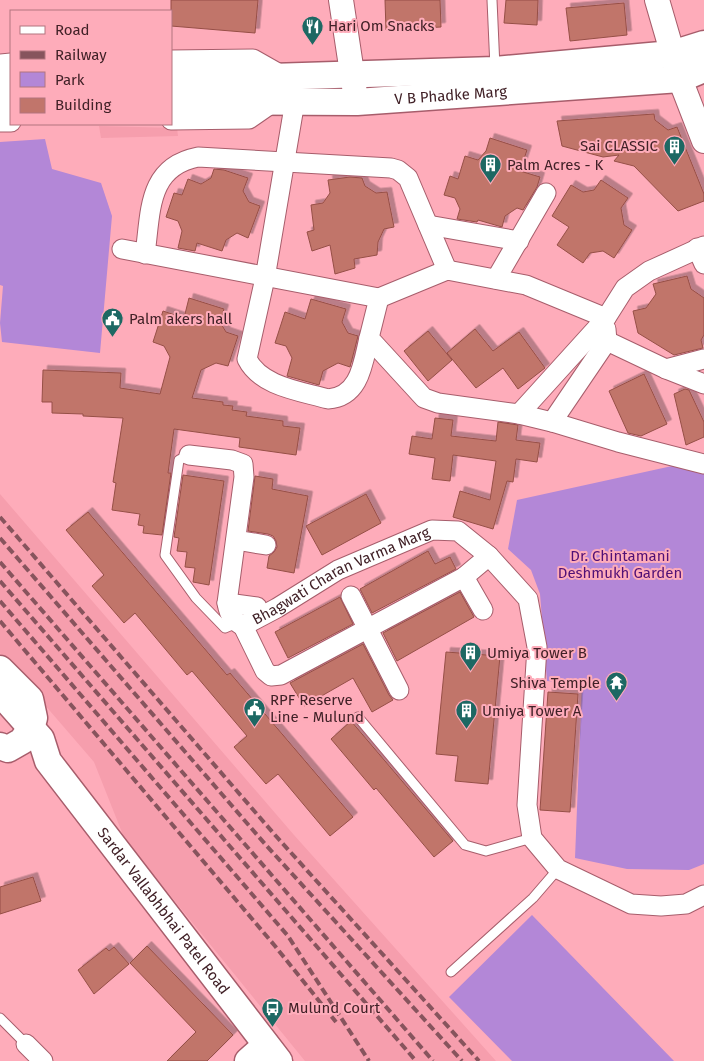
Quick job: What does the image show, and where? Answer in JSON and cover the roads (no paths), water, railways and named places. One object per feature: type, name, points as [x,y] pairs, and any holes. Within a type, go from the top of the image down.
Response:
[{"type":"main road","name":"V B Phadke Marg","points":[[189,94],[283,76],[495,70],[672,54],[704,44]]},
{"type":"main road","name":"V B Phadke Marg","points":[[189,94],[285,101],[357,102],[680,79],[704,69]]},
{"type":"main road","points":[[172,81],[189,94]]},
{"type":"main road","points":[[0,669],[30,699],[34,718],[18,739],[1,701]]},
{"type":"main road","name":"Sardar Vallabhbhai Patel Road","points":[[18,739],[41,739],[48,761],[264,1056]]},
{"type":"street","points":[[341,0],[357,102]]},
{"type":"street","points":[[657,0],[680,79],[704,140]]},
{"type":"street","points":[[172,60],[253,59],[283,76]]},
{"type":"street","points":[[172,120],[249,119],[285,101],[284,163],[265,278],[247,359],[252,368],[274,384],[328,399],[338,399],[350,392],[358,380],[379,298]]},
{"type":"street","points":[[145,254],[153,194],[157,183],[165,174],[186,159],[198,157],[391,168],[398,170],[408,178],[447,270]]},
{"type":"street","points":[[496,279],[546,193]]},
{"type":"street","points":[[428,225],[518,241]]},
{"type":"street","points":[[122,249],[265,278],[379,298],[447,270],[526,284],[606,318]]},
{"type":"street","points":[[519,414],[606,318],[625,288],[649,271],[702,253]]},
{"type":"street","points":[[552,422],[607,341],[606,318]]},
{"type":"street","points":[[369,338],[424,398],[438,403],[519,414],[704,464]]},
{"type":"street","points":[[607,341],[666,369],[704,384]]},
{"type":"street","points":[[666,369],[704,359]]},
{"type":"street","points":[[189,455],[232,460],[243,464],[250,542],[241,613],[266,670],[271,676],[277,676],[464,577],[489,556]]},
{"type":"street","name":"Bhagwati Charan Varma Marg","points":[[241,613],[277,608],[338,570],[432,530],[458,531],[489,556],[528,599],[537,647],[527,805],[532,838]]},
{"type":"street","points":[[464,577],[483,610]]},
{"type":"street","points":[[351,596],[399,690]]},
{"type":"street","points":[[532,838],[558,869],[631,904],[661,906],[686,904],[704,895]]},
{"type":"street","points":[[26,1044],[43,1061]]},
{"type":"lane","points":[[492,0],[495,70]]},
{"type":"lane","points":[[189,455],[179,460],[165,556],[196,598],[225,628],[241,613]]},
{"type":"lane","points":[[358,717],[465,845],[486,851],[532,838]]},
{"type":"lane","points":[[451,972],[533,898],[558,869]]},
{"type":"lane","points":[[0,1018],[26,1044]]},
{"type":"railway","points":[[0,517],[275,835],[479,1061]]},
{"type":"railway","points":[[0,538],[265,844],[462,1061]]},
{"type":"railway","points":[[0,562],[433,1061]]},
{"type":"railway","points":[[0,581],[416,1061]]},
{"type":"railway","points":[[0,601],[288,936],[369,1061]]},
{"type":"railway","points":[[0,621],[275,946],[336,1022]]},
{"type":"place","name":"Hari Om Snacks","points":[[312,45]]},
{"type":"place","name":"Sai CLASSIC","points":[[674,165]]},
{"type":"place","name":"Palm Acres - K","points":[[491,184]]},
{"type":"place","name":"Palm akers hall","points":[[113,338]]},
{"type":"place","name":"Umiya Tower B","points":[[471,672]]},
{"type":"place","name":"Shiva Temple","points":[[616,702]]},
{"type":"place","name":"RPF Reserve Line - Mulund","points":[[254,728]]},
{"type":"place","name":"Umiya Tower A","points":[[466,730]]},
{"type":"place","name":"Mulund Court","points":[[272,1027]]},
{"type":"park label","name":"Dr. Chintamani Deshmukh Garden","points":[[620,564]]}]
